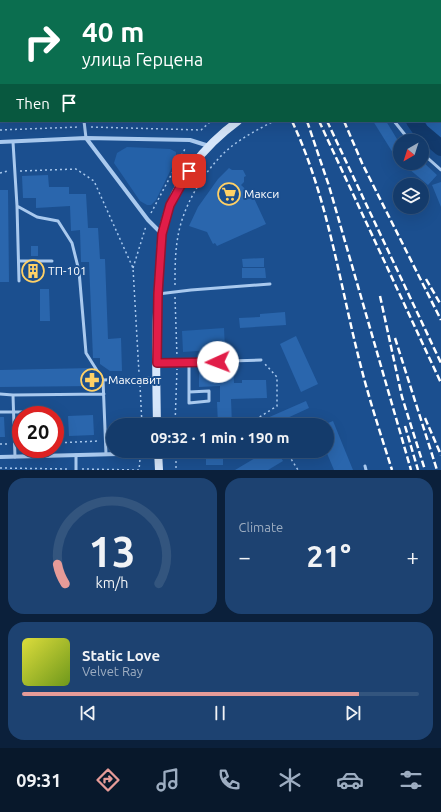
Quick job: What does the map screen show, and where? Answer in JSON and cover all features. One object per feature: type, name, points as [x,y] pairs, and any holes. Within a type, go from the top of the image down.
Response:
[{"type":"main road","points":[[157,418],[158,294],[162,234],[170,205],[177,190],[189,171],[209,146],[237,122]]},
{"type":"main road","points":[[158,458],[159,470]]},
{"type":"street","points":[[0,142],[86,138],[190,140],[209,146]]},
{"type":"street","points":[[86,138],[148,220],[162,234]]},
{"type":"street","points":[[64,455],[106,454]]},
{"type":"street","points":[[0,457],[12,457]]},
{"type":"lane","points":[[84,122],[86,138]]},
{"type":"lane","points":[[395,122],[404,134]]},
{"type":"lane","points":[[13,142],[17,206],[19,281]]},
{"type":"lane","points":[[429,159],[441,170]]},
{"type":"lane","points":[[17,206],[37,217],[58,221],[72,243],[79,271],[86,353],[103,380],[106,454]]},
{"type":"lane","points":[[19,261],[52,261]]},
{"type":"lane","points":[[158,294],[270,284]]},
{"type":"lane","points":[[157,363],[261,360]]},
{"type":"lane","points":[[189,363],[189,392],[189,402],[209,402],[209,391],[189,392]]},
{"type":"lane","points":[[103,380],[157,378]]},
{"type":"lane","points":[[0,394],[104,394]]},
{"type":"lane","points":[[13,395],[13,406]]},
{"type":"lane","points":[[0,412],[12,412]]},
{"type":"lane","points":[[76,455],[76,470]]},
{"type":"path","points":[[142,418],[134,268],[141,238],[148,220],[178,160],[190,140],[211,122]]},
{"type":"path","points":[[175,418],[177,362],[175,264],[178,237],[182,221],[199,184],[226,152],[251,133],[272,122]]},
{"type":"path","points":[[0,130],[86,126],[201,130]]},
{"type":"path","points":[[0,173],[15,171],[76,169],[86,174],[94,181],[134,268]]},
{"type":"path","points":[[258,418],[277,406],[277,377],[261,360]]},
{"type":"path","points":[[64,442],[105,441]]},
{"type":"path","points":[[176,458],[176,470]]},
{"type":"path","points":[[290,458],[298,470]]},
{"type":"shaded area","points":[[425,122],[441,122],[441,142],[431,135]]},
{"type":"shaded area","points":[[127,147],[170,149],[176,152],[176,159],[156,200],[151,205],[147,205],[140,201],[114,163],[117,153]]},
{"type":"shaded area","points":[[224,328],[225,349],[183,352],[182,331]]},
{"type":"building","points":[[374,122],[387,122],[394,134],[393,153]]},
{"type":"building","points":[[229,168],[232,170],[243,170],[246,176],[244,177],[244,182],[241,185],[253,196],[266,224],[217,246],[215,243],[213,244],[207,232],[189,226],[198,207],[218,179]]},
{"type":"building","points":[[429,168],[437,175],[429,184],[429,178],[420,178],[410,170],[429,170]]},
{"type":"building","points":[[48,175],[49,187],[69,187],[69,194],[86,194],[88,228],[98,228],[100,259],[105,259],[108,339],[121,338],[122,371],[110,371],[100,364],[100,358],[93,358],[89,262],[81,262],[80,230],[71,231],[70,206],[36,208],[36,198],[23,198],[22,176]]},
{"type":"building","points":[[441,182],[441,207],[432,185]]},
{"type":"building","points":[[0,190],[8,190],[9,282],[0,282]]},
{"type":"building","points":[[31,246],[38,246],[38,256],[31,256]]},
{"type":"building","points":[[264,258],[264,267],[243,267],[242,259]]},
{"type":"building","name":"ТП-101","points":[[29,264],[37,264],[37,277],[30,277]]},
{"type":"building","points":[[242,268],[265,268],[266,278],[242,278]]},
{"type":"building","points":[[40,289],[49,289],[50,321],[40,321]]},
{"type":"building","points":[[285,312],[286,325],[240,328],[239,318],[260,317],[260,314]]},
{"type":"building","points":[[296,336],[318,384],[301,392],[280,344]]},
{"type":"building","points":[[233,365],[234,383],[242,383],[242,380],[266,380],[267,398],[231,399],[232,418],[218,418],[217,402],[220,402],[220,386],[199,387],[199,368]]},
{"type":"building","points":[[92,368],[93,386],[0,387],[0,370]]},
{"type":"building","points":[[306,401],[309,408],[287,418],[267,418]]},
{"type":"building","points":[[93,415],[94,435],[69,436],[68,416]]},
{"type":"building","points":[[0,417],[4,417],[5,437],[0,437]]},
{"type":"building","points":[[334,423],[353,470],[334,470],[329,458],[334,458]]},
{"type":"building","points":[[206,458],[223,458],[223,465],[206,465]]},
{"type":"building","points":[[255,458],[281,458],[283,461],[268,470],[235,470]]},
{"type":"waterway","points":[[415,122],[421,131],[441,148]]},
{"type":"railway","points":[[292,122],[315,180],[324,210],[364,376],[392,470]]},
{"type":"railway","points":[[307,122],[329,186],[411,470]]},
{"type":"railway","points":[[319,122],[441,383]]},
{"type":"railway","points":[[327,122],[441,363]]},
{"type":"railway","points":[[344,122],[362,163],[441,320]]},
{"type":"railway","points":[[426,279],[441,305]]},
{"type":"railway","points":[[380,296],[402,397],[425,470]]},
{"type":"railway","points":[[395,338],[437,470]]},
{"type":"railway","points":[[425,418],[441,455]]},
{"type":"railway","points":[[405,426],[418,470]]},
{"type":"place","name":"Макси","points":[[229,194]]},
{"type":"place","name":"ТП-101","points":[[33,271]]},
{"type":"place","name":"Максавит","points":[[92,380]]},
{"type":"route","points":[[189,171],[177,190],[170,205],[162,234],[158,294],[157,363],[218,362]]}]
